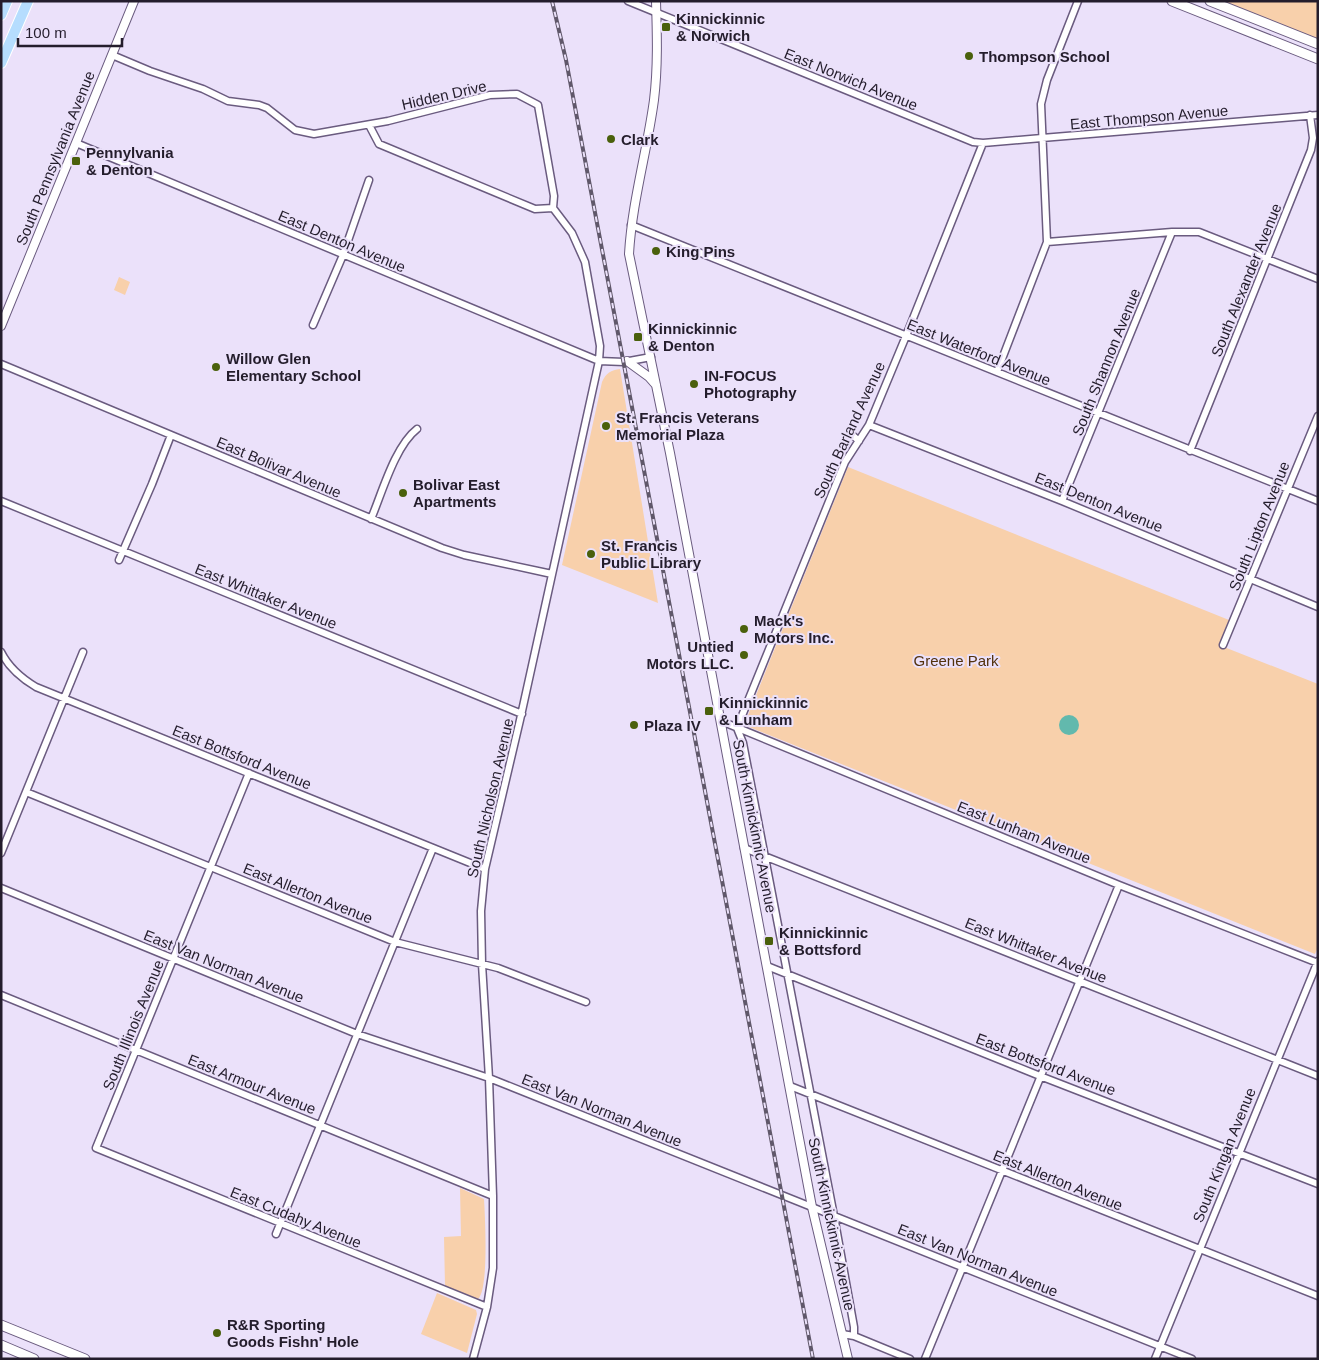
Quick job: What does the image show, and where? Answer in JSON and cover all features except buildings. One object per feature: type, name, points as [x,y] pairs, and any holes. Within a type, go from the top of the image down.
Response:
[{"type":"main road","points":[[1,15],[7,1]]},
{"type":"main road","points":[[1172,1],[1318,59]]},
{"type":"main road","points":[[1210,1],[1318,44]]},
{"type":"main road","points":[[1,63],[28,2]]},
{"type":"main road","points":[[1,1325],[85,1359]]},
{"type":"main road","points":[[1,1345],[34,1359]]},
{"type":"street","name":"South Pennsylvania Avenue","points":[[1,326],[5,306],[76,143],[134,1]]},
{"type":"street","name":"East Norwich Avenue","points":[[628,1],[923,122],[973,142],[983,143]]},
{"type":"street","name":"South Kinnickinnic Avenue","points":[[656,1],[657,70],[654,101],[631,226],[629,254],[657,386],[812,1207],[848,1359]]},
{"type":"street","points":[[997,372],[1048,242],[1041,111],[1047,80],[1078,1]]},
{"type":"street","name":"Hidden Drive","points":[[112,55],[203,89],[228,101],[267,108],[295,130],[314,134],[370,125],[490,95],[517,94],[538,105],[554,196],[553,208]]},
{"type":"street","name":"East Thompson Avenue","points":[[983,143],[1314,115]]},
{"type":"street","name":"South Alexander Avenue","points":[[1190,450],[1311,150],[1314,115]]},
{"type":"street","points":[[370,125],[379,144],[535,209],[553,208],[572,233],[585,262],[600,346],[599,362],[627,361],[651,357]]},
{"type":"street","name":"East Denton Avenue","points":[[76,143],[599,362]]},
{"type":"street","name":"South Barland Avenue","points":[[737,728],[846,462],[868,425],[906,336],[983,143]]},
{"type":"street","points":[[313,325],[343,254],[369,180]]},
{"type":"street","name":"East Waterford Avenue","points":[[631,226],[1318,501]]},
{"type":"street","points":[[1048,242],[1172,232],[1199,232],[1318,280]]},
{"type":"street","name":"South Shannon Avenue","points":[[1062,501],[1172,232]]},
{"type":"street","points":[[627,361],[649,377],[657,386]]},
{"type":"street","name":"South Nicholson Avenue","points":[[473,1359],[487,1307],[493,1268],[493,1196],[489,1078],[482,964],[481,911],[485,869],[522,714],[599,362]]},
{"type":"street","name":"East Bolivar Avenue","points":[[1,364],[442,548],[464,555],[552,574]]},
{"type":"street","name":"South Lipton Avenue","points":[[1224,645],[1318,416]]},
{"type":"street","name":"East Denton Avenue","points":[[868,425],[1062,501],[1318,607]]},
{"type":"street","points":[[371,519],[400,447],[416,429]]},
{"type":"street","points":[[850,433],[859,441]]},
{"type":"street","points":[[119,560],[171,435]]},
{"type":"street","name":"East Whittaker Avenue","points":[[1,501],[522,714]]},
{"type":"street","name":"East Bottsford Avenue","points":[[1,652],[5,660],[22,678],[36,687],[485,869]]},
{"type":"street","points":[[1,853],[83,652]]},
{"type":"street","name":"East Lunham Avenue","points":[[721,721],[1119,885],[1317,962]]},
{"type":"street","name":"South Kinnickinnic Avenue","points":[[737,728],[743,743],[811,1094],[854,1327],[854,1336]]},
{"type":"street","name":"South Illinois Avenue","points":[[96,1148],[249,773]]},
{"type":"street","name":"East Allerton Avenue","points":[[26,792],[395,942],[519,975],[586,1002]]},
{"type":"street","points":[[276,1234],[433,848]]},
{"type":"street","name":"East Whittaker Avenue","points":[[744,848],[1318,1076]]},
{"type":"street","points":[[925,1359],[1119,885]]},
{"type":"street","name":"East Van Norman Avenue","points":[[1,888],[357,1034],[489,1078],[1192,1359]]},
{"type":"street","name":"South Kingan Avenue","points":[[1155,1359],[1317,962]]},
{"type":"street","name":"East Bottsford Avenue","points":[[767,966],[1040,1076],[1318,1184]]},
{"type":"street","name":"East Armour Avenue","points":[[1,995],[493,1196]]},
{"type":"street","name":"East Allerton Avenue","points":[[790,1086],[1002,1172],[1318,1296]]},
{"type":"street","name":"East Cudahy Avenue","points":[[96,1148],[487,1307]]},
{"type":"street","points":[[842,1334],[854,1336],[910,1359]]},
{"type":"green space","points":[[1223,1],[1318,1],[1318,40],[1317,39]]},
{"type":"green space","points":[[119,277],[130,282],[125,295],[114,290]]},
{"type":"green space","points":[[620,369],[658,603],[562,565],[602,382],[609,372]]},
{"type":"green space","name":"Greene Park","points":[[848,467],[1234,622],[1224,647],[1318,684],[1318,947],[1315,954],[744,725]]},
{"type":"green space","points":[[460,1188],[484,1199],[485,1268],[484,1282],[478,1299],[445,1286],[444,1237],[461,1236]]},
{"type":"green space","points":[[437,1293],[476,1310],[477,1314],[467,1353],[421,1334]]},
{"type":"shaded area","points":[[1069,715],[1076,718],[1079,725],[1076,732],[1069,735],[1062,732],[1059,725],[1062,718]]},
{"type":"railway","points":[[552,1],[566,60],[813,1359]]},
{"type":"place","name":"Kinnickinnic & Norwich","points":[[666,27]]},
{"type":"place","name":"Thompson School","points":[[969,56]]},
{"type":"place","name":"Clark","points":[[611,139]]},
{"type":"place","name":"Pennylvania & Denton","points":[[76,161]]},
{"type":"place","name":"King Pins","points":[[656,251]]},
{"type":"place","name":"Kinnickinnic & Denton","points":[[638,337]]},
{"type":"place","name":"Willow Glen Elementary School","points":[[216,367]]},
{"type":"place","name":"IN-FOCUS Photography","points":[[694,384]]},
{"type":"place","name":"St. Francis Veterans Memorial Plaza","points":[[606,426]]},
{"type":"place","name":"Bolivar East Apartments","points":[[403,493]]},
{"type":"place","name":"St. Francis Public Library","points":[[591,554]]},
{"type":"place","name":"Mack's Motors Inc.","points":[[744,629]]},
{"type":"place","name":"Untied Motors LLC.","points":[[744,655]]},
{"type":"place","name":"Kinnickinnic & Lunham","points":[[709,711]]},
{"type":"place","name":"Plaza IV","points":[[634,725]]},
{"type":"place","name":"Kinnickinnic & Bottsford","points":[[769,941]]},
{"type":"place","name":"R&R Sporting Goods Fishn' Hole","points":[[217,1333]]}]
